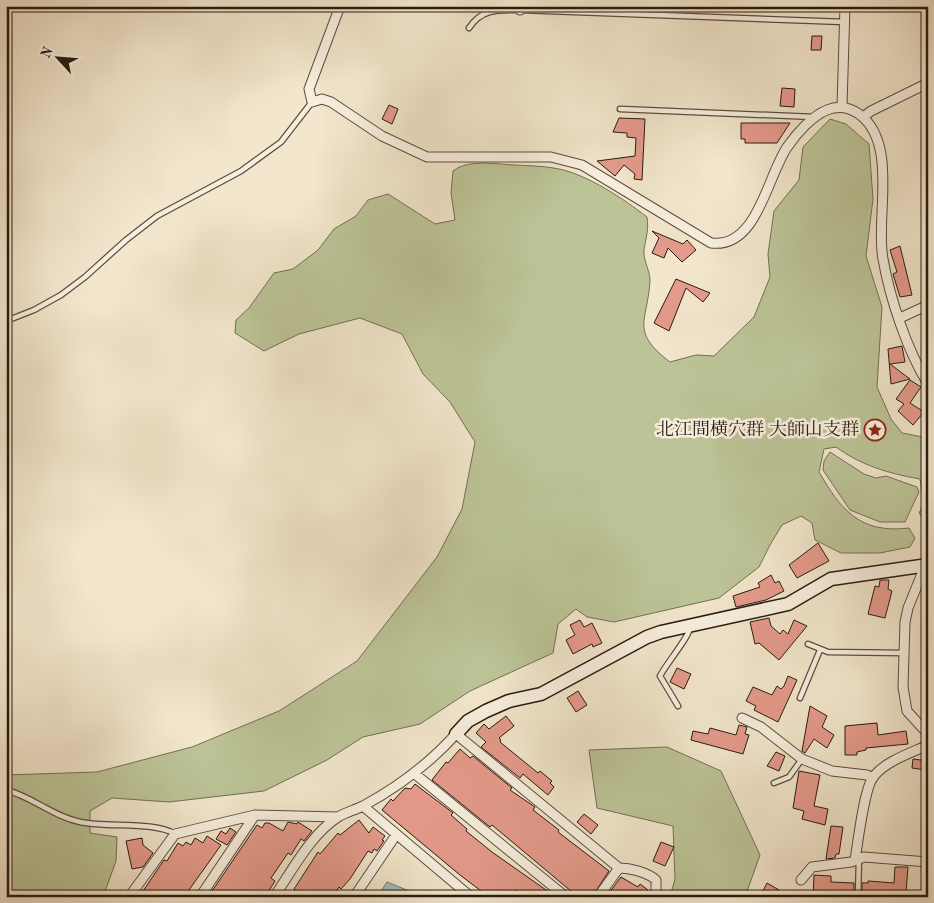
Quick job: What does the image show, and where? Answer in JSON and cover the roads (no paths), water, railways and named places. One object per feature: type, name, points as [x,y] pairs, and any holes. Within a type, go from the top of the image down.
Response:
[{"type":"street","points":[[340,6],[309,89],[312,102],[322,99],[331,102],[382,136],[427,157],[551,158],[582,165],[701,238],[722,244],[742,232],[753,218],[788,146],[815,118],[827,110],[842,106],[851,108],[863,117],[872,129],[882,167],[882,258],[900,318],[920,371],[928,384]]},
{"type":"street","points":[[842,106],[846,6]]},
{"type":"street","points":[[863,117],[871,111],[928,83]]},
{"type":"street","points":[[900,318],[928,305]]},
{"type":"street","points":[[274,897],[316,837],[338,817],[363,806],[415,774],[437,755],[468,721],[509,701],[541,694],[647,637],[788,604],[831,579],[856,574],[926,566],[908,608],[903,653],[903,702],[911,718],[928,734]]},
{"type":"street","points":[[742,718],[761,727],[802,759],[832,771],[867,775],[873,778]]},
{"type":"street","points":[[456,734],[619,868],[628,868],[656,880],[656,897]]},
{"type":"street","points":[[857,859],[866,798],[873,778],[899,759],[928,746]]},
{"type":"street","points":[[415,774],[566,897]]},
{"type":"street","points":[[363,806],[471,897]]},
{"type":"street","points":[[129,897],[175,834],[255,815],[338,817]]},
{"type":"street","points":[[200,897],[255,815]]},
{"type":"street","points":[[354,897],[396,835]]},
{"type":"street","points":[[801,880],[812,866],[857,859],[928,862]]},
{"type":"street","points":[[598,897],[619,868]]},
{"type":"lane","points":[[469,28],[482,13],[490,10],[520,8],[845,22]]},
{"type":"lane","points":[[6,321],[34,310],[61,295],[86,277],[126,240],[157,216],[241,171],[257,160],[281,142],[312,102]]},
{"type":"lane","points":[[620,109],[815,118]]},
{"type":"lane","points":[[678,706],[660,676],[668,660],[689,635],[690,626]]},
{"type":"lane","points":[[808,644],[820,650],[852,653],[903,653]]},
{"type":"lane","points":[[800,698],[820,650]]},
{"type":"lane","points":[[774,782],[789,777],[802,759]]},
{"type":"lane","points":[[6,790],[57,816],[113,827],[158,827],[175,834]]},
{"type":"lane","points":[[857,859],[858,897]]},
{"type":"water","points":[[387,882],[424,897],[377,897]]},
{"type":"place","name":"北江間横穴群 大師山支群","points":[[875,430]]}]
